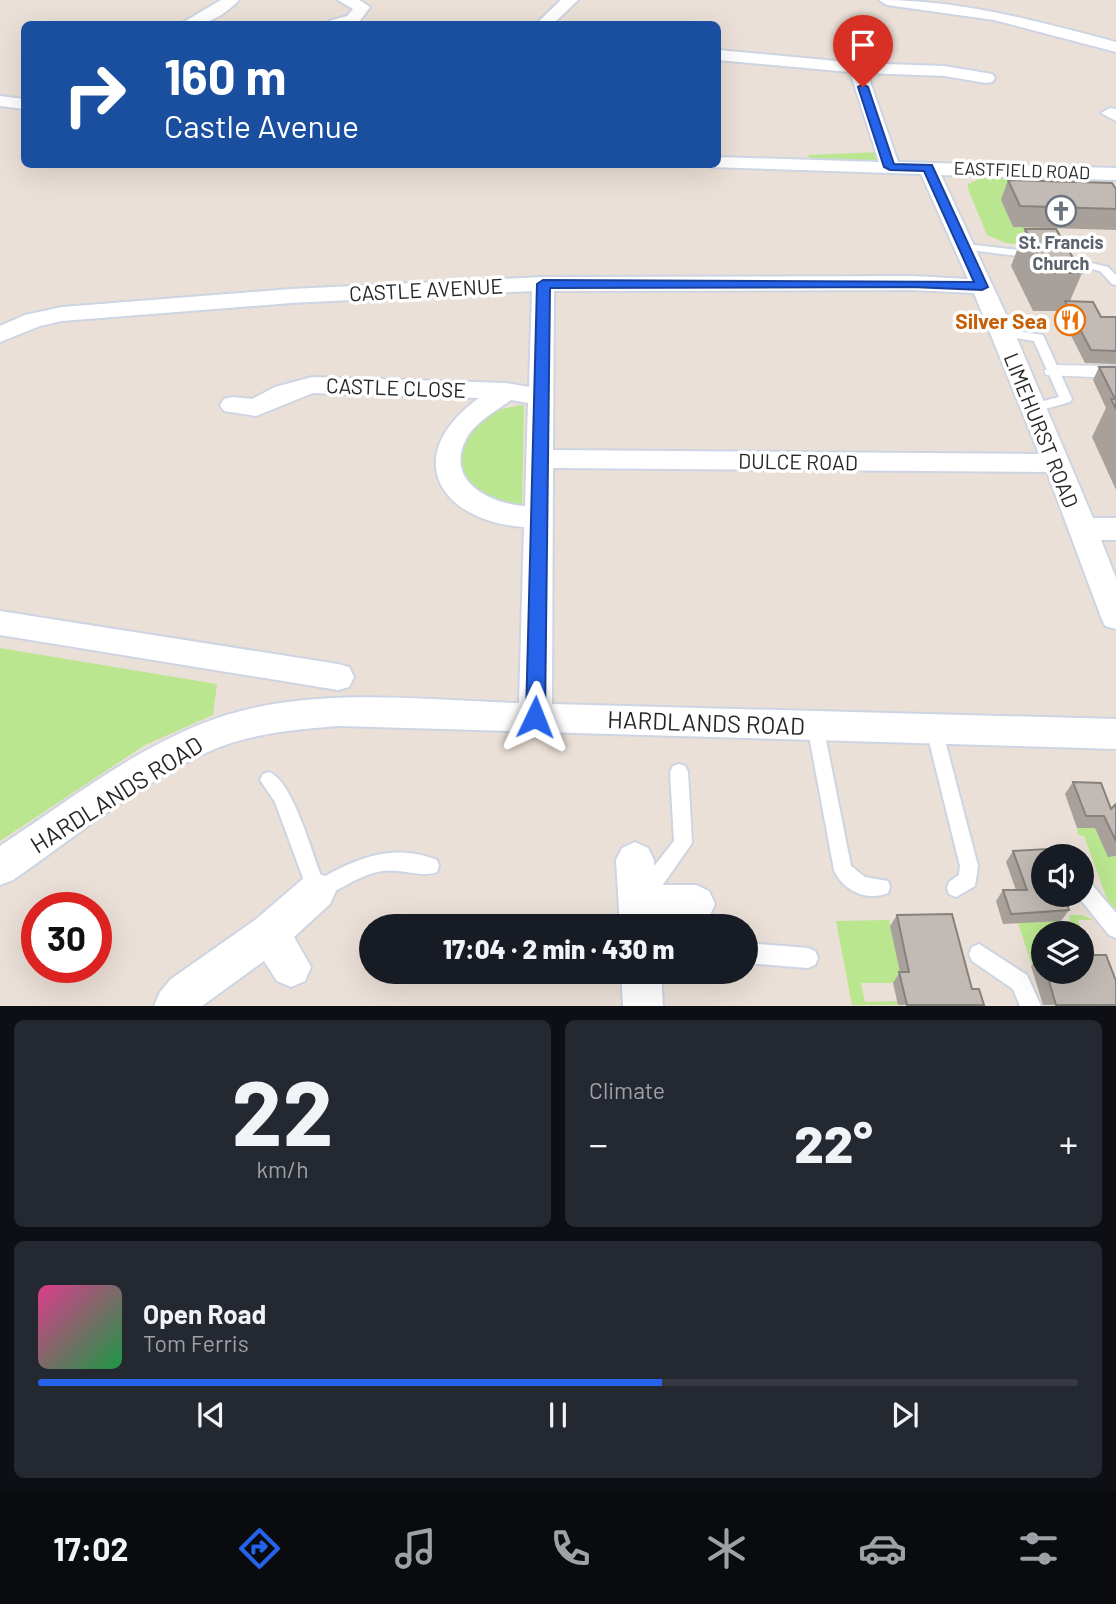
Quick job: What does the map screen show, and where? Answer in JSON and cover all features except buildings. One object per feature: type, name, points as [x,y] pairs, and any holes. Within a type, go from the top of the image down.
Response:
[{"type":"street","points":[[195,21],[211,15],[231,0]]},
{"type":"street","points":[[547,21],[570,0]]},
{"type":"street","points":[[887,0],[995,15],[1116,47]]},
{"type":"street","points":[[995,15],[1008,0]]},
{"type":"street","points":[[346,21],[353,19],[362,7],[354,1]]},
{"type":"street","points":[[721,55],[857,68],[932,70],[986,78]]},
{"type":"street","points":[[857,68],[890,167]]},
{"type":"street","points":[[0,101],[21,104]]},
{"type":"street","name":"EASTFIELD ROAD","points":[[721,163],[1116,174]]},
{"type":"street","name":"LIMEHURST ROAD","points":[[928,168],[966,247],[1034,408],[1116,617]]},
{"type":"street","points":[[535,717],[543,284]]},
{"type":"street","name":"CASTLE AVENUE","points":[[0,335],[33,320],[62,314],[291,296],[543,284],[912,284],[982,287]]},
{"type":"street","points":[[1054,371],[1116,372]]},
{"type":"street","name":"CASTLE CLOSE","points":[[251,412],[284,393],[312,385],[506,391],[541,397]]},
{"type":"street","points":[[506,391],[467,420],[453,439],[446,464],[454,484],[472,501],[491,512],[539,517]]},
{"type":"street","name":"DULCE ROAD","points":[[541,458],[1055,463]]},
{"type":"street","points":[[1083,529],[1116,529]]},
{"type":"street","points":[[0,623],[338,677]]},
{"type":"street","name":"HARDLANDS ROAD","points":[[0,867],[149,767],[211,735],[290,715],[339,712],[1116,734]]},
{"type":"street","points":[[635,860],[638,914]]},
{"type":"street","points":[[174,1006],[185,993],[269,934],[317,891]]},
{"type":"street","points":[[269,934],[291,967]]},
{"type":"street","points":[[642,984],[643,1006]]},
{"type":"lane","points":[[966,247],[1083,262],[1104,269],[1116,282]]},
{"type":"lane","points":[[1001,331],[1039,338],[1066,399],[1034,408]]},
{"type":"lane","points":[[815,725],[843,870],[853,882],[866,889],[881,887]]},
{"type":"lane","points":[[934,729],[969,866],[968,880],[956,888]]},
{"type":"lane","points":[[638,914],[683,844],[680,772]]},
{"type":"lane","points":[[269,780],[282,798],[317,891],[379,860],[408,860],[430,866]]},
{"type":"lane","points":[[1094,901],[1116,928]]},
{"type":"lane","points":[[758,954],[808,958]]},
{"type":"lane","points":[[979,954],[1020,982],[1031,1006]]},
{"type":"green space","points":[[879,152],[880,158],[865,163],[811,161],[808,155]]},
{"type":"green space","points":[[984,177],[1033,177],[1047,201],[1001,200],[1013,227],[1057,228],[1068,249],[1006,243],[987,235],[968,189],[968,184]]},
{"type":"green space","points":[[524,405],[522,508],[481,495],[469,483],[457,459],[468,434],[480,419],[497,410]]},
{"type":"green space","points":[[0,648],[217,684],[213,715],[145,745],[0,841]]},
{"type":"green space","points":[[1077,828],[1105,828],[1108,857],[1116,856],[1116,909],[1108,902],[1094,864],[1094,844],[1087,844],[1084,836],[1078,835]]},
{"type":"green space","points":[[1011,901],[1055,921],[1031,921],[1031,963]]},
{"type":"green space","points":[[1069,915],[1083,915],[1093,920],[1070,921]]},
{"type":"green space","points":[[889,920],[904,983],[861,983],[865,1002],[908,1001],[917,1005],[852,1005],[836,921]]},
{"type":"place","name":"St. Francis Church","points":[[1061,211]]},
{"type":"place","name":"Silver Sea","points":[[1070,320]]},
{"type":"route","points":[[535,717],[543,284],[912,284],[982,287],[928,168],[890,167],[863,87]]}]
